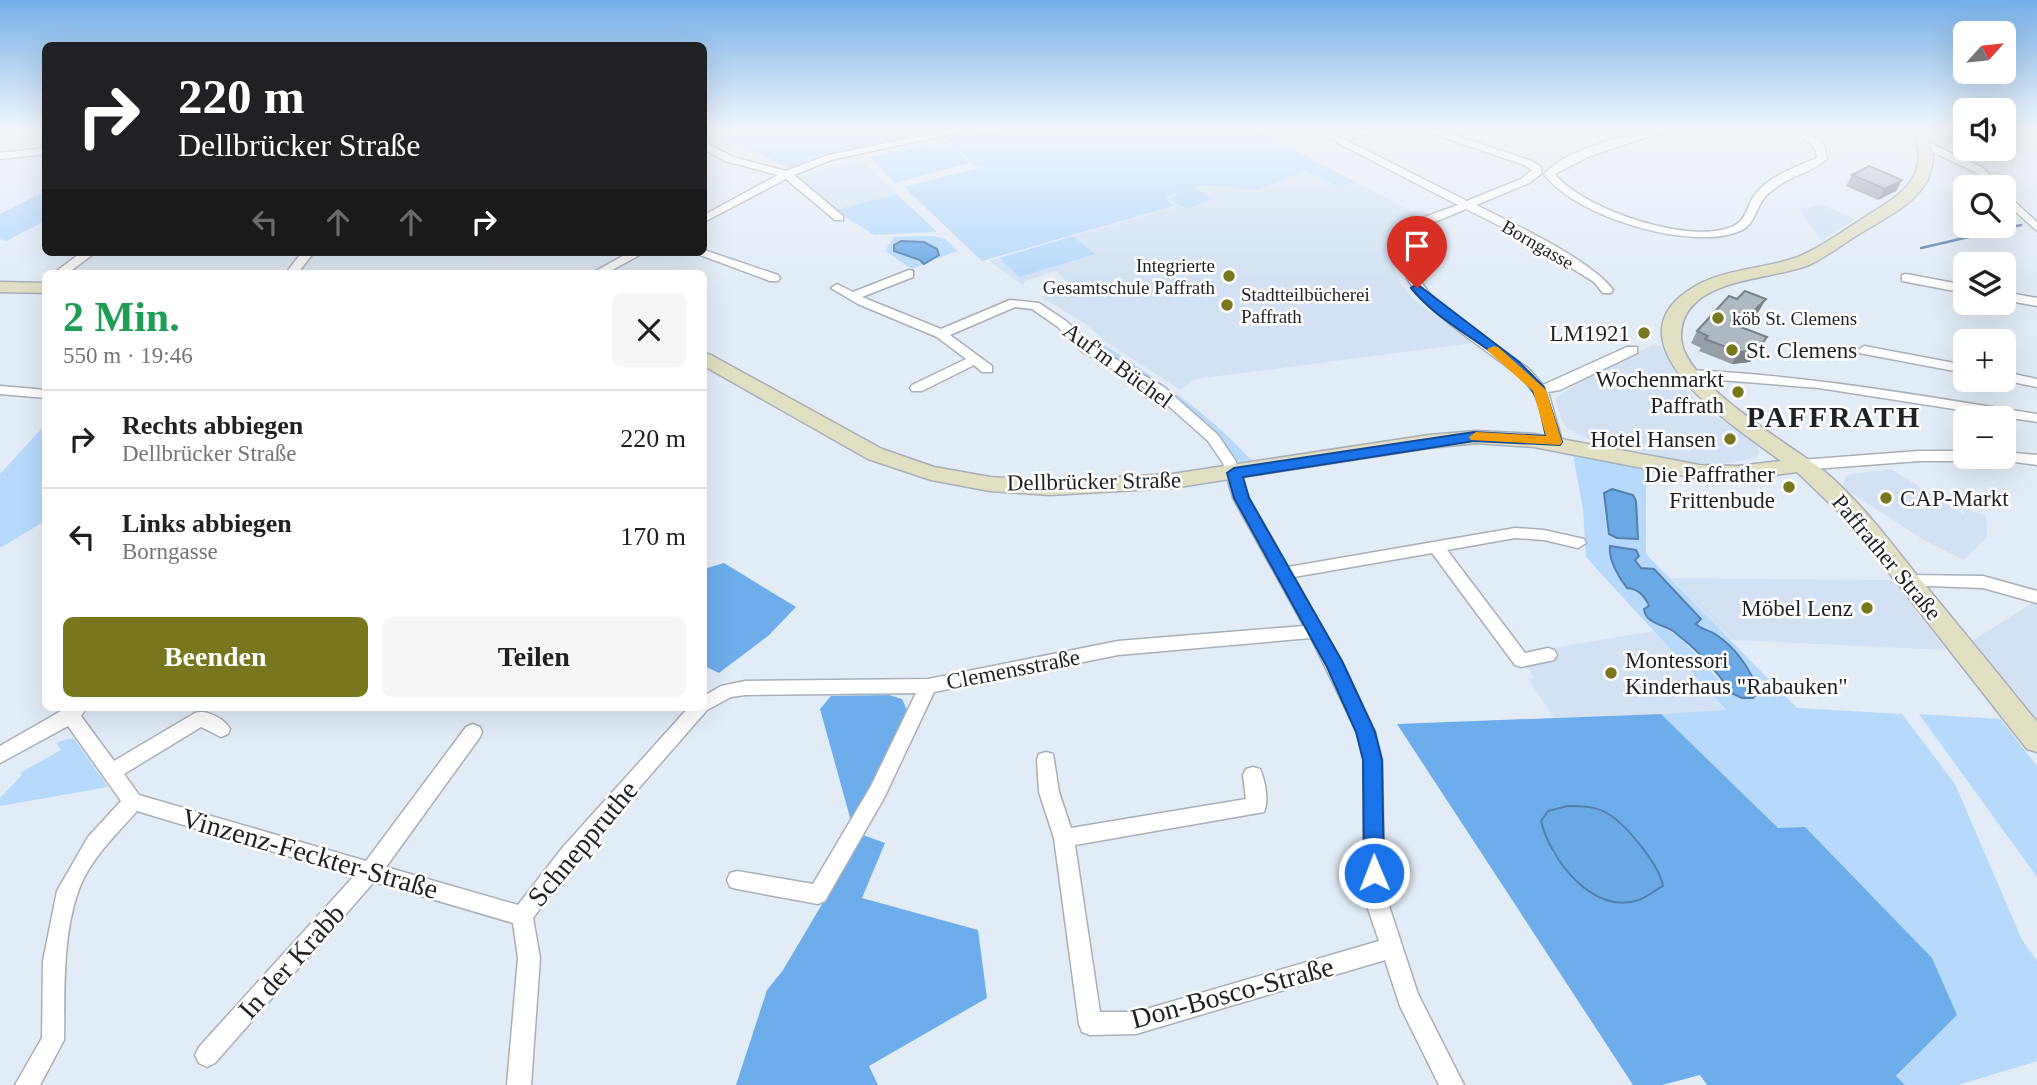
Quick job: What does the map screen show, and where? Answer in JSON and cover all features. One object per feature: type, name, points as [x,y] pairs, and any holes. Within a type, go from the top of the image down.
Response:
[{"type":"main road","name":"Paffrather Straße","points":[[1920,179],[1904,200],[1803,261],[1726,280],[1701,290],[1682,304],[1675,314],[1672,330],[1674,348],[1688,374],[1715,402],[1831,490],[1858,518],[2037,741]]},
{"type":"main road","points":[[0,287],[42,286]]},
{"type":"main road","name":"Dellbrücker Straße","points":[[707,361],[875,454],[932,474],[966,481],[1053,487],[1141,484],[1234,473],[1474,437],[1515,437],[1555,442],[1698,472],[1726,474],[1800,465]]},
{"type":"street","points":[[707,217],[778,179]]},
{"type":"street","points":[[792,179],[839,218]]},
{"type":"street","name":"Borngasse","points":[[1414,179],[1522,233],[1598,279],[1607,289]]},
{"type":"street","points":[[1530,179],[1428,220],[1409,237],[1404,258],[1411,278],[1437,307],[1514,365],[1540,390],[1555,442]]},
{"type":"street","points":[[1550,179],[1558,186],[1592,203],[1659,229],[1694,235],[1724,233],[1745,224],[1759,195],[1784,179]]},
{"type":"street","points":[[2016,207],[2037,228]]},
{"type":"street","points":[[707,255],[774,278]]},
{"type":"street","points":[[64,270],[84,256]]},
{"type":"street","points":[[294,270],[305,256]]},
{"type":"street","points":[[604,270],[631,256]]},
{"type":"street","points":[[852,297],[909,274]]},
{"type":"street","points":[[1906,278],[1953,287]]},
{"type":"street","points":[[837,288],[852,297],[941,334],[987,369]]},
{"type":"street","points":[[2016,298],[2037,302]]},
{"type":"street","name":"Auf'm Büchel","points":[[941,334],[1014,303],[1035,306],[1062,324],[1088,349],[1159,390],[1222,449],[1234,473],[1241,498],[1285,573],[1351,697],[1366,732],[1373,760],[1374,873],[1378,906],[1408,998],[1452,1085]]},
{"type":"street","points":[[1540,390],[1555,387],[1632,350]]},
{"type":"street","points":[[1864,350],[1953,367]]},
{"type":"street","points":[[916,388],[974,360]]},
{"type":"street","points":[[1688,374],[1740,374],[1801,381],[2037,418]]},
{"type":"street","points":[[2016,379],[2037,383]]},
{"type":"street","points":[[0,390],[42,394]]},
{"type":"street","points":[[1800,465],[1953,456]]},
{"type":"street","points":[[2016,458],[2037,460]]},
{"type":"street","points":[[1285,573],[1515,533],[1544,535],[1578,543]]},
{"type":"street","points":[[1436,547],[1521,660],[1548,655]]},
{"type":"street","points":[[1909,581],[1983,582],[2036,595]]},
{"type":"street","name":"Clemensstraße","points":[[707,702],[745,688],[928,686],[1118,648],[1315,631]]},
{"type":"street","points":[[737,880],[818,894],[851,842],[898,755],[928,686]]},
{"type":"street","name":"Schneppruthe","points":[[519,1085],[529,958],[522,916],[570,853],[698,711]]},
{"type":"street","points":[[0,755],[75,712],[111,772],[133,802],[94,843],[67,891],[54,961],[52,1040],[27,1085]]},
{"type":"street","points":[[111,772],[201,718],[221,729]]},
{"type":"street","name":"In der Krabb","points":[[207,1055],[372,870],[473,732]]},
{"type":"street","name":"Don-Bosco-Straße","points":[[1046,760],[1049,792],[1064,838],[1090,1024],[1136,1023],[1392,947]]},
{"type":"street","points":[[1064,838],[1257,806],[1253,775]]},
{"type":"street","name":"Vinzenz-Feckter-Straße","points":[[133,802],[522,916]]},
{"type":"shaded area","points":[[801,179],[881,179],[897,194],[835,210]]},
{"type":"shaded area","points":[[891,179],[911,179],[895,183]]},
{"type":"shaded area","points":[[937,179],[1286,179],[1258,190],[1201,185],[1195,188],[1215,199],[1187,209],[1168,199],[1189,189],[1164,198],[1174,206],[982,261],[904,187]]},
{"type":"shaded area","name":"Integrierte Gesamtschule Paffrath","points":[[1286,179],[1322,179],[1340,187],[1354,181],[1420,216],[1396,238],[1392,252],[1393,267],[1413,299],[1473,343],[1196,379],[1180,390],[1105,341],[1083,322],[1041,297],[1071,287],[1057,271],[1025,281],[1023,285],[989,261],[1173,207],[1164,198],[1201,185],[1258,190]]},
{"type":"shaded area","points":[[1322,179],[1354,181],[1340,187]]},
{"type":"shaded area","points":[[42,193],[42,223],[6,241],[0,239],[0,214]]},
{"type":"shaded area","points":[[897,194],[937,232],[874,235],[835,210]]},
{"type":"shaded area","points":[[1822,204],[1855,220],[1821,240],[1799,209]]},
{"type":"shaded area","points":[[934,236],[945,239],[958,251],[927,262],[939,255],[935,247],[914,241],[895,244],[896,252],[920,260],[924,264],[912,269],[885,251],[894,237]]},
{"type":"shaded area","points":[[1073,236],[1095,254],[1020,277],[999,258]]},
{"type":"shaded area","points":[[901,241],[924,242],[937,249],[939,255],[924,264],[894,251],[894,245]]},
{"type":"shaded area","points":[[1103,344],[1199,411],[1251,460],[1239,462],[1233,459],[1216,435],[1093,348]]},
{"type":"shaded area","points":[[1652,345],[1661,346],[1683,387],[1705,409],[1755,442],[1759,451],[1756,458],[1719,465],[1684,462],[1590,440],[1568,429],[1562,421],[1555,399],[1574,385]]},
{"type":"shaded area","points":[[42,428],[42,523],[0,548],[0,474]]},
{"type":"shaded area","points":[[1573,454],[1646,470],[1646,554],[1797,708],[1902,714],[1955,784],[2022,940],[2037,961],[2037,1061],[1958,1085],[1905,1085],[1896,1077],[1956,1015],[1778,828],[1661,714],[1726,710],[1586,557],[1583,509]],"holes":[[[1635,560],[1642,569],[1654,569],[1701,619],[1695,623],[1723,639],[1736,652],[1759,692],[1753,698],[1742,698],[1731,693],[1680,637],[1648,619],[1644,609],[1649,606],[1646,598],[1622,581],[1620,573]]]},
{"type":"shaded area","points":[[1891,469],[1964,514],[1964,509],[1986,515],[1987,537],[1964,560],[1922,539],[1843,485],[1845,477],[1851,474]]},
{"type":"shaded area","points":[[1612,489],[1633,495],[1636,501],[1638,539],[1617,538],[1609,534],[1604,493]]},
{"type":"shaded area","points":[[1610,546],[1636,550],[1639,556],[1635,560],[1641,568],[1654,569],[1701,619],[1696,624],[1715,634],[1736,652],[1759,692],[1753,698],[1742,698],[1731,693],[1712,667],[1689,644],[1673,631],[1647,617],[1644,609],[1649,606],[1647,602],[1638,591],[1627,588],[1621,579],[1612,562]]},
{"type":"shaded area","points":[[724,563],[796,607],[768,636],[719,673],[707,667],[707,568]]},
{"type":"shaded area","points":[[1670,578],[1892,580],[1946,650],[1731,640]]},
{"type":"shaded area","points":[[2032,603],[2037,605],[2037,718],[2012,688],[2000,691],[1964,646]]},
{"type":"shaded area","name":"Montessori Kinderhaus \"Rabauken\"","points":[[1653,631],[1726,711],[1554,718],[1528,679],[1534,678],[1526,664],[1543,650]]},
{"type":"shaded area","points":[[889,695],[902,699],[908,712],[888,760],[851,821],[820,709],[831,696]]},
{"type":"shaded area","points":[[1661,714],[1778,828],[1805,827],[1932,958],[1957,1015],[1896,1076],[1905,1085],[1707,1085],[1700,1075],[1662,1085],[1633,1085],[1397,724]],"holes":[[[1632,838],[1661,876],[1603,900],[1585,889],[1552,852]]]},
{"type":"shaded area","points":[[1919,714],[2000,719],[2037,766],[2037,877]]},
{"type":"shaded area","points":[[74,739],[108,787],[0,806],[0,798],[22,775],[20,773],[61,750],[56,743]]},
{"type":"shaded area","points":[[1567,806],[1595,808],[1617,820],[1656,868],[1663,886],[1639,900],[1622,903],[1606,900],[1576,881],[1554,852],[1541,821],[1548,811]]},
{"type":"shaded area","points":[[863,835],[885,843],[862,898],[978,930],[987,998],[869,1066],[878,1085],[736,1085],[767,990],[783,970]]},
{"type":"building","points":[[1861,179],[1902,180],[1885,189]]},
{"type":"building","points":[[1745,291],[1766,299],[1738,326],[1767,337],[1757,350],[1739,352],[1705,339],[1708,336],[1697,331],[1729,296],[1737,299]]},
{"type":"waterway","points":[[1921,248],[2021,225]]},
{"type":"slow traffic","points":[[1476,437],[1515,437],[1555,442],[1540,390],[1494,349]]},
{"type":"place","name":"Integrierte Gesamtschule Paffrath","points":[[1229,276]]},
{"type":"place","name":"Stadtteilbücherei Paffrath","points":[[1227,305]]},
{"type":"place","name":"köb St. Clemens","points":[[1718,318]]},
{"type":"place","name":"LM1921","points":[[1644,333]]},
{"type":"place","name":"St. Clemens","points":[[1732,350]]},
{"type":"place","name":"Wochenmarkt Paffrath","points":[[1738,392]]},
{"type":"place","name":"Hotel Hansen","points":[[1730,439]]},
{"type":"place","name":"Die Paffrather Frittenbude","points":[[1789,487]]},
{"type":"place","name":"CAP-Markt","points":[[1886,498]]},
{"type":"place","name":"Möbel Lenz","points":[[1867,608]]},
{"type":"place","name":"Montessori Kinderhaus \"Rabauken\"","points":[[1611,673]]},
{"type":"district","name":"PAFFRATH","points":[[1834,417]]},
{"type":"route","points":[[1374,873],[1373,760],[1366,732],[1335,666],[1241,498],[1234,473],[1474,437],[1515,437],[1555,442],[1540,390],[1514,365],[1437,307],[1417,288]]}]
